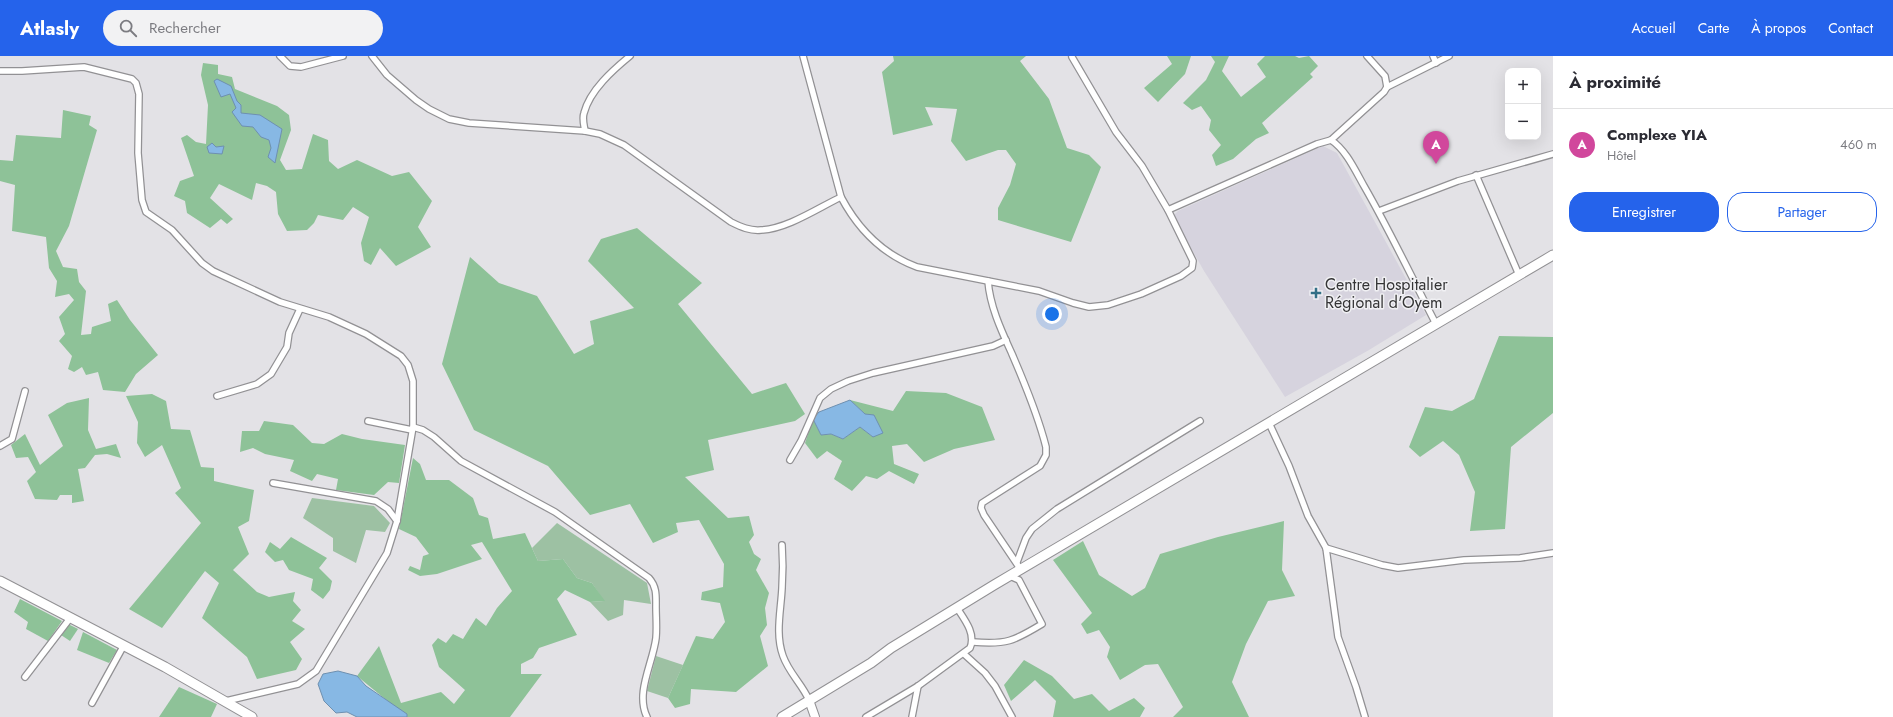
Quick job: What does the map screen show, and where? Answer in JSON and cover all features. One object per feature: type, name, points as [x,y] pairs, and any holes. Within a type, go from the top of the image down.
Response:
[{"type":"main road","points":[[782,717],[871,663],[891,648],[1010,576],[1019,566],[1269,423],[1553,255]]},
{"type":"main road","points":[[0,581],[226,701],[252,717]]},
{"type":"main road","points":[[809,700],[815,717]]},
{"type":"street","points":[[280,56],[290,66],[302,67],[343,56]]},
{"type":"street","points":[[372,56],[388,75],[429,110],[449,119],[469,123],[585,131],[600,134],[624,145],[731,222],[751,230],[761,230],[778,226],[841,197]]},
{"type":"street","points":[[585,131],[583,119],[587,107],[606,77],[630,56]]},
{"type":"street","points":[[803,56],[841,197],[848,210],[867,236],[897,258],[916,267],[1040,291],[1089,307],[1108,305],[1141,294],[1180,276],[1192,268],[1193,261],[1168,210],[1134,154],[1116,132],[1072,57]]},
{"type":"street","points":[[1367,56],[1385,76],[1387,87]]},
{"type":"street","points":[[1433,56],[1436,63]]},
{"type":"street","points":[[1168,210],[1317,144],[1331,140],[1384,92],[1387,87],[1450,56]]},
{"type":"street","points":[[0,71],[22,72],[84,67],[132,79],[136,83],[139,94],[138,160],[142,200],[146,212],[172,230],[202,263],[213,271],[280,302],[329,317],[360,331],[400,356],[408,365],[413,381],[412,428],[397,521],[388,553],[316,671],[298,684],[226,701]]},
{"type":"street","points":[[1331,140],[1340,147],[1351,163],[1379,211],[1436,324]]},
{"type":"street","points":[[1379,211],[1476,175],[1553,154]]},
{"type":"street","points":[[1476,175],[1520,275]]},
{"type":"street","points":[[988,282],[992,300],[1006,340],[1025,385],[1046,447],[1046,455],[1040,466],[982,503],[981,508],[984,515],[1019,566]]},
{"type":"street","points":[[217,396],[257,384],[271,374],[287,347],[289,333],[300,309]]},
{"type":"street","points":[[790,460],[801,441],[817,404],[824,394],[831,389],[848,381],[873,373],[993,346],[1006,340]]},
{"type":"street","points":[[0,446],[12,439],[25,391]]},
{"type":"street","points":[[1019,566],[1026,538],[1032,529],[1057,509],[1200,421]]},
{"type":"street","points":[[368,422],[423,430],[434,437],[461,460],[555,512],[654,583],[656,592],[656,639],[644,688],[643,702],[648,717]]},
{"type":"street","points":[[1269,423],[1289,466],[1308,516],[1326,548],[1338,637],[1365,717]]},
{"type":"street","points":[[273,483],[376,501],[388,509],[397,521]]},
{"type":"street","points":[[782,545],[782,587],[779,620],[782,655],[788,670],[803,688],[809,700]]},
{"type":"street","points":[[1326,548],[1382,565],[1398,568],[1464,560],[1520,558],[1553,553]]},
{"type":"street","points":[[973,642],[993,644],[1012,641],[1042,624],[1019,580],[1010,576]]},
{"type":"street","points":[[866,717],[918,686],[964,654],[970,648],[973,642],[968,625],[957,608]]},
{"type":"street","points":[[25,677],[70,617]]},
{"type":"street","points":[[92,704],[124,646]]},
{"type":"street","points":[[964,654],[985,673],[995,686],[1012,717]]},
{"type":"street","points":[[912,717],[918,686]]},
{"type":"shaded area","name":"Centre Hospitalier Régional d'Oyem","points":[[1323,146],[1337,153],[1426,315],[1369,350],[1285,397],[1204,271],[1173,216],[1178,211]]},
{"type":"green space","points":[[893,56],[1026,56],[1020,61],[1049,99],[1067,148],[1089,155],[1101,167],[1071,242],[998,220],[998,208],[1010,185],[1016,164],[1006,150],[998,150],[966,161],[951,141],[957,109],[925,107],[933,125],[893,135],[882,72],[894,61]]},
{"type":"green space","points":[[1167,56],[1191,56],[1185,74],[1158,102],[1144,88],[1172,64]]},
{"type":"green space","points":[[1211,56],[1229,56],[1222,71],[1241,97],[1266,77],[1257,64],[1265,56],[1295,56],[1299,58],[1309,56],[1318,66],[1310,74],[1313,77],[1262,123],[1269,133],[1256,139],[1233,159],[1216,166],[1212,155],[1221,145],[1209,130],[1211,120],[1201,106],[1192,110],[1183,103],[1206,80],[1215,62]]},
{"type":"green space","points":[[203,63],[218,65],[218,74],[232,77],[235,89],[277,106],[289,115],[291,130],[280,160],[286,170],[302,169],[313,134],[328,140],[329,161],[338,169],[357,160],[392,176],[409,172],[432,201],[418,227],[431,247],[396,266],[380,248],[371,265],[364,261],[361,243],[369,217],[353,207],[343,220],[318,215],[314,223],[307,230],[287,231],[278,214],[276,192],[267,186],[256,183],[252,200],[219,184],[210,198],[233,219],[227,224],[221,219],[210,228],[187,213],[185,201],[174,196],[180,181],[194,176],[181,138],[187,135],[196,142],[206,144],[208,105],[201,75]]},
{"type":"green space","points":[[63,110],[91,116],[89,125],[97,130],[69,226],[56,251],[63,267],[77,269],[79,282],[86,291],[81,335],[91,334],[92,327],[111,321],[108,304],[117,300],[130,320],[158,355],[136,374],[125,392],[103,390],[98,372],[86,375],[82,367],[74,372],[68,369],[72,356],[59,341],[65,334],[59,317],[74,300],[69,294],[55,297],[57,281],[49,268],[46,237],[12,231],[15,185],[0,181],[0,160],[13,161],[16,135],[61,138]]},
{"type":"green space","points":[[637,228],[702,283],[678,304],[752,394],[786,383],[805,414],[795,421],[708,440],[714,470],[685,477],[728,518],[749,516],[754,535],[749,542],[754,554],[761,559],[756,570],[769,593],[765,608],[767,625],[760,636],[768,666],[736,692],[691,689],[690,704],[675,708],[668,698],[696,636],[713,639],[725,622],[720,603],[701,600],[702,592],[723,587],[724,564],[699,520],[676,523],[678,532],[653,543],[630,504],[590,515],[548,466],[474,430],[442,364],[470,257],[499,283],[537,296],[574,354],[594,344],[590,321],[634,308],[588,261],[601,239]]},
{"type":"green space","points":[[1499,336],[1553,337],[1553,413],[1511,447],[1505,529],[1470,531],[1475,492],[1459,455],[1443,441],[1420,457],[1409,447],[1425,407],[1452,411],[1474,399]]},
{"type":"green space","points":[[906,391],[946,393],[982,407],[995,440],[954,449],[924,462],[907,444],[892,446],[894,464],[919,474],[914,484],[889,471],[877,479],[866,476],[852,491],[834,479],[842,461],[827,451],[817,459],[805,443],[813,419],[821,435],[831,434],[843,439],[860,427],[873,437],[865,414],[850,400],[893,411]]},
{"type":"green space","points":[[152,394],[166,401],[171,429],[190,430],[201,467],[214,468],[214,481],[254,490],[249,521],[238,527],[249,554],[233,570],[257,592],[269,597],[295,592],[293,601],[301,610],[292,621],[305,629],[290,642],[302,659],[296,670],[257,679],[247,657],[202,618],[219,583],[205,571],[162,628],[129,609],[201,523],[175,493],[181,488],[162,445],[145,457],[137,443],[138,422],[126,396]]},
{"type":"green space","points":[[89,398],[88,430],[96,449],[116,444],[121,458],[107,454],[95,455],[85,468],[78,469],[84,501],[72,503],[72,495],[60,495],[57,500],[35,499],[27,481],[36,472],[28,457],[16,458],[11,445],[25,434],[40,465],[63,446],[48,415],[67,403]]},
{"type":"green space","points":[[264,421],[293,425],[312,443],[324,444],[342,434],[362,439],[405,445],[399,483],[388,482],[374,495],[336,490],[338,479],[317,474],[312,481],[290,471],[294,460],[265,454],[253,448],[240,452],[242,431],[259,431]]},
{"type":"green space","points":[[413,458],[420,464],[426,480],[449,480],[473,498],[479,515],[488,518],[493,539],[525,533],[538,561],[563,559],[577,578],[592,583],[605,601],[590,602],[565,590],[557,599],[577,635],[539,648],[533,658],[521,664],[521,674],[542,674],[510,717],[407,717],[357,676],[379,646],[401,703],[441,692],[454,704],[465,690],[439,667],[432,645],[438,638],[446,643],[453,634],[463,639],[476,618],[486,626],[497,608],[512,591],[482,542],[471,545],[482,559],[437,574],[420,576],[408,570],[410,566],[420,570],[423,556],[429,554],[416,537],[399,529]]},
{"type":"green space","points":[[312,498],[374,506],[390,523],[385,532],[366,530],[356,563],[333,551],[333,538],[303,518]]},
{"type":"green space","points":[[1284,521],[1282,570],[1295,596],[1268,601],[1246,644],[1232,682],[1249,717],[1173,717],[1183,707],[1158,664],[1145,665],[1120,680],[1107,657],[1110,647],[1099,630],[1087,634],[1081,624],[1092,613],[1053,560],[1083,541],[1099,575],[1132,596],[1145,588],[1160,554],[1218,537]]},
{"type":"green space","points":[[557,523],[647,583],[651,604],[624,600],[623,615],[608,621],[590,602],[604,601],[592,583],[577,578],[563,559],[538,561],[532,548]]},
{"type":"green space","points":[[291,537],[327,558],[319,568],[332,581],[330,590],[323,599],[311,590],[313,579],[289,570],[283,560],[275,562],[265,552],[270,542],[280,549]]},
{"type":"green space","points":[[20,599],[62,621],[48,641],[26,629],[28,622],[14,612]]},
{"type":"green space","points":[[68,624],[78,629],[70,641],[61,635]]},
{"type":"green space","points":[[83,632],[117,650],[109,663],[77,650]]},
{"type":"green space","points":[[656,656],[683,665],[668,698],[647,691]]},
{"type":"green space","points":[[1024,660],[1052,676],[1074,699],[1092,694],[1109,711],[1134,698],[1145,708],[1140,717],[1053,717],[1056,701],[1035,680],[1011,701],[1004,685]]},
{"type":"green space","points":[[179,687],[217,704],[211,717],[159,717]]},
{"type":"water","points":[[217,79],[231,86],[237,101],[241,105],[241,113],[260,115],[282,129],[275,163],[268,157],[271,148],[269,140],[261,137],[253,127],[242,126],[232,112],[236,108],[230,94],[221,97],[214,81]]},
{"type":"water","points":[[212,143],[216,147],[224,146],[222,154],[209,153],[207,147]]},
{"type":"water","points":[[850,400],[865,414],[874,415],[883,433],[873,437],[860,427],[843,439],[831,434],[821,435],[813,419],[819,412]]},
{"type":"water","points":[[338,671],[357,676],[366,686],[407,714],[407,717],[357,717],[347,712],[336,713],[324,701],[318,684],[323,674]]},
{"type":"place","name":"Complexe YIA","points":[[1436,164]]},
{"type":"place","name":"Centre Hospitalier Régional d'Oyem","points":[[1316,293]]}]
